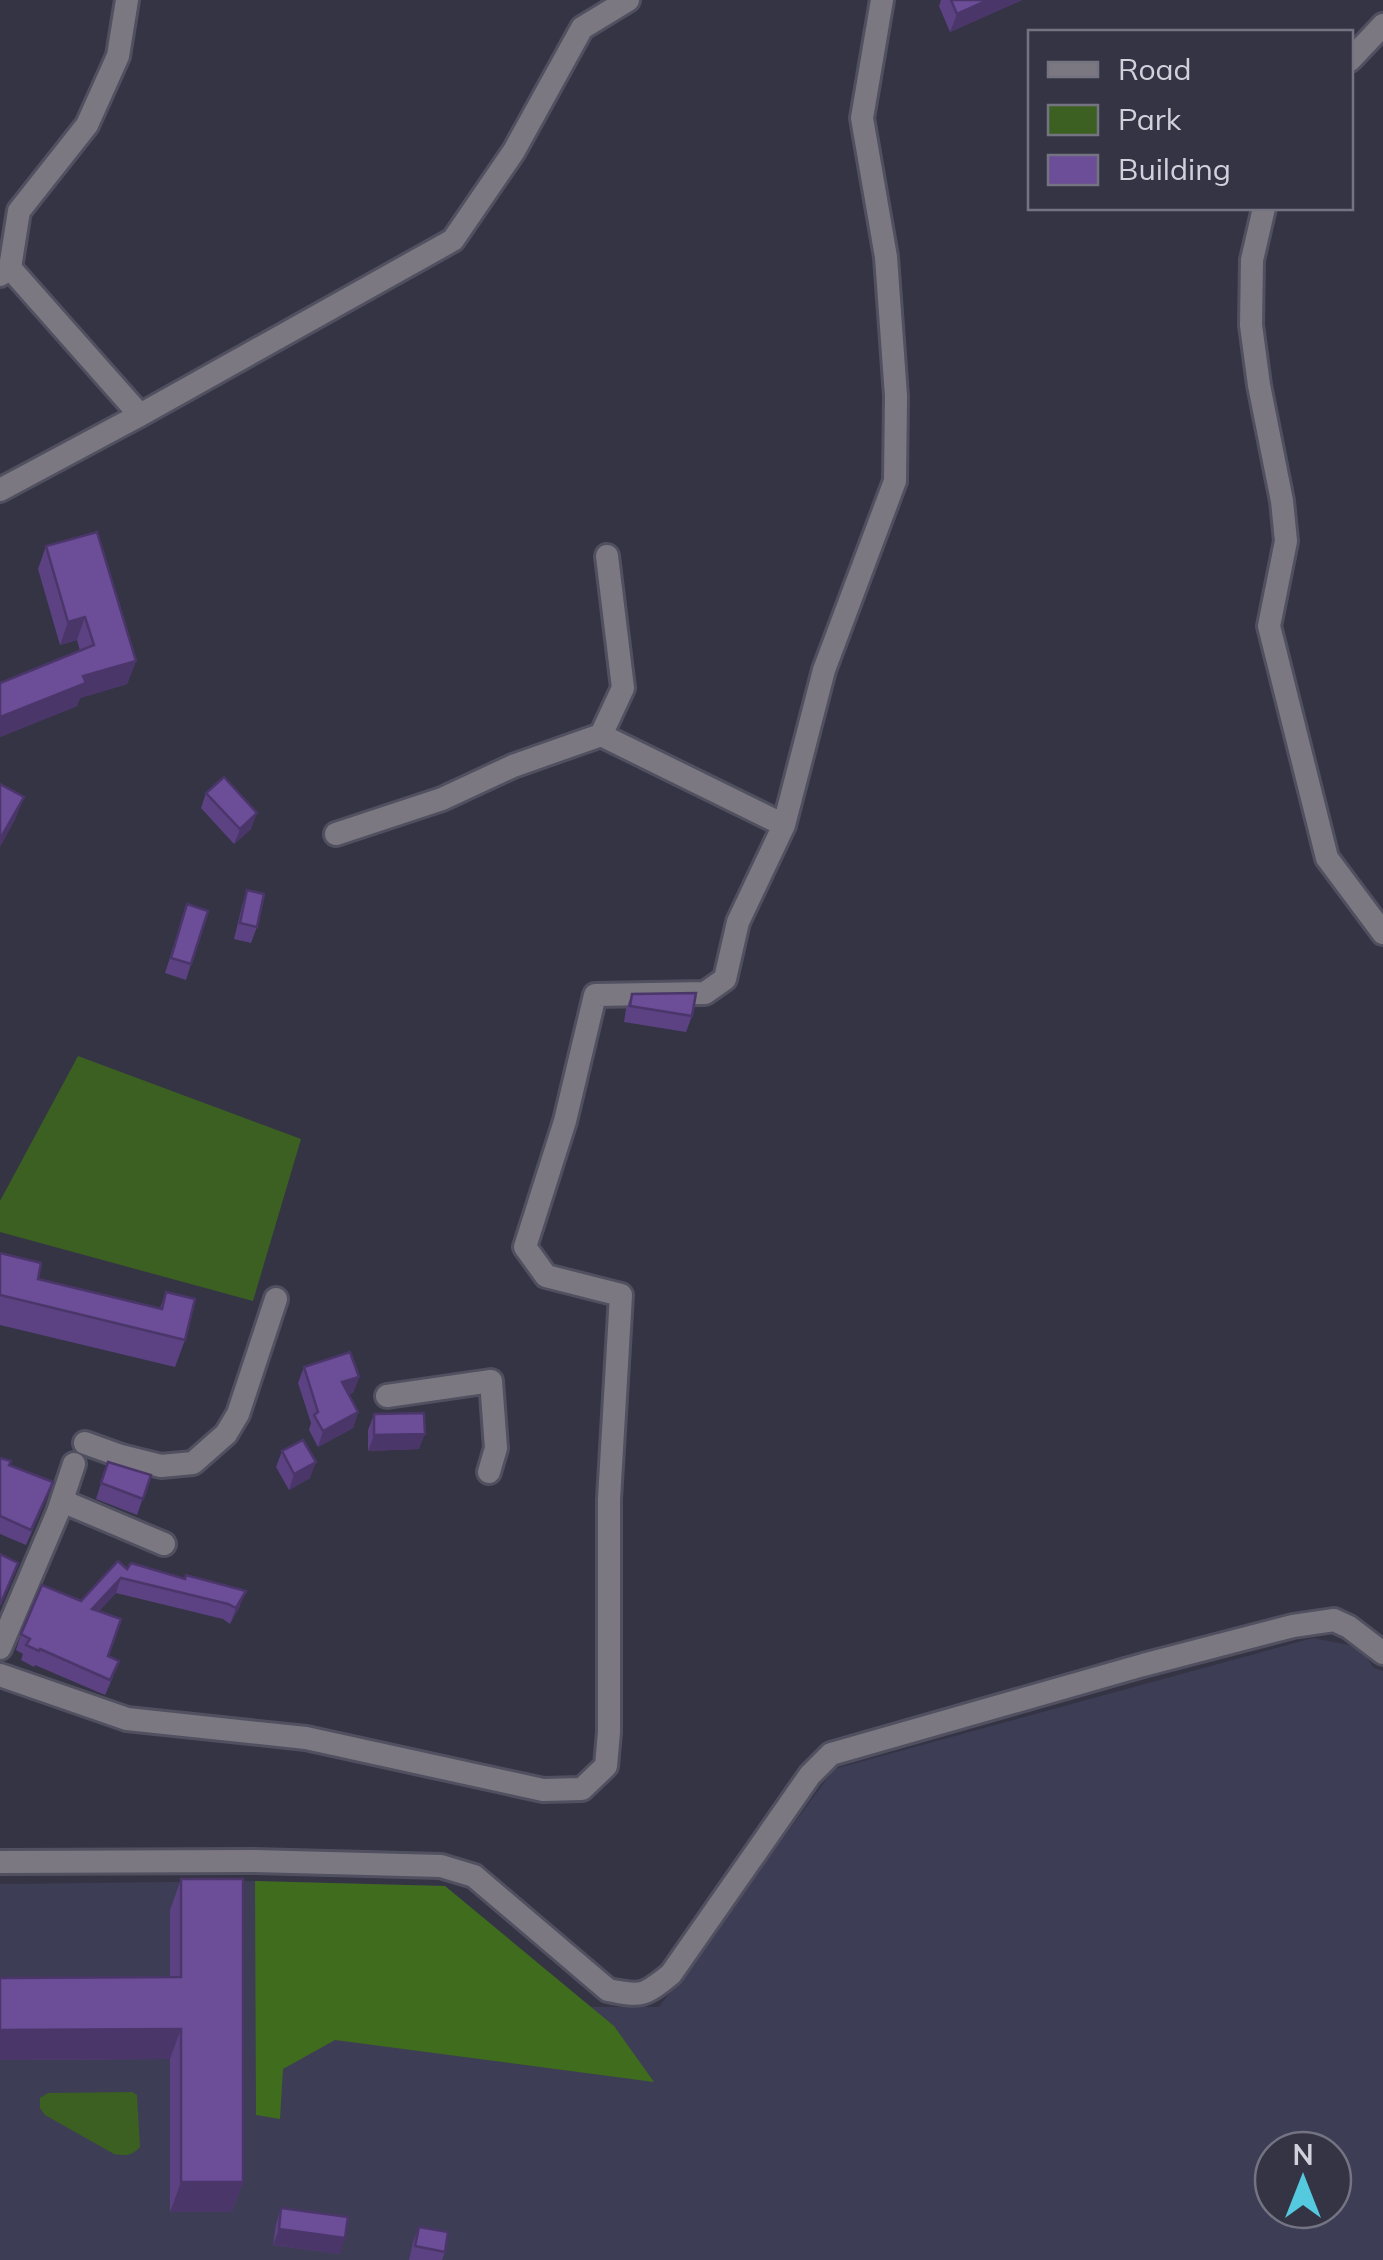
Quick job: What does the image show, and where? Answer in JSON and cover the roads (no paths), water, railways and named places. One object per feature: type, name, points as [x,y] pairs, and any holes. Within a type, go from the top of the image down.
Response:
[{"type":"street","points":[[126,0],[118,56],[86,126],[19,211],[5,272],[140,415]]},
{"type":"street","points":[[0,490],[453,240],[514,151],[582,28],[628,0]]},
{"type":"street","points":[[0,1675],[127,1719],[306,1738],[543,1790],[582,1789],[606,1766],[610,1732],[609,1499],[621,1295],[546,1276],[525,1247],[565,1121],[595,995],[706,993],[726,979],[738,922],[784,825],[824,670],[895,481],[896,396],[886,258],[862,118],[882,0]]},
{"type":"street","points":[[1353,57],[1383,25]]},
{"type":"street","points":[[1264,210],[1252,260],[1250,325],[1286,541],[1270,626],[1327,858],[1383,933]]},
{"type":"street","points":[[336,834],[442,799],[513,766],[601,735],[623,688],[607,556]]},
{"type":"street","points":[[601,735],[784,825]]},
{"type":"street","points":[[85,1442],[161,1466],[193,1463],[226,1434],[238,1414],[276,1298]]},
{"type":"street","points":[[387,1396],[491,1381],[496,1448],[489,1472]]},
{"type":"street","points":[[0,1648],[74,1464]]},
{"type":"street","points":[[62,1501],[164,1544]]},
{"type":"street","points":[[0,1862],[441,1866],[474,1876],[608,1990],[630,1995],[648,1992],[670,1974],[810,1775],[831,1754],[1293,1626],[1334,1620],[1383,1654]]}]
